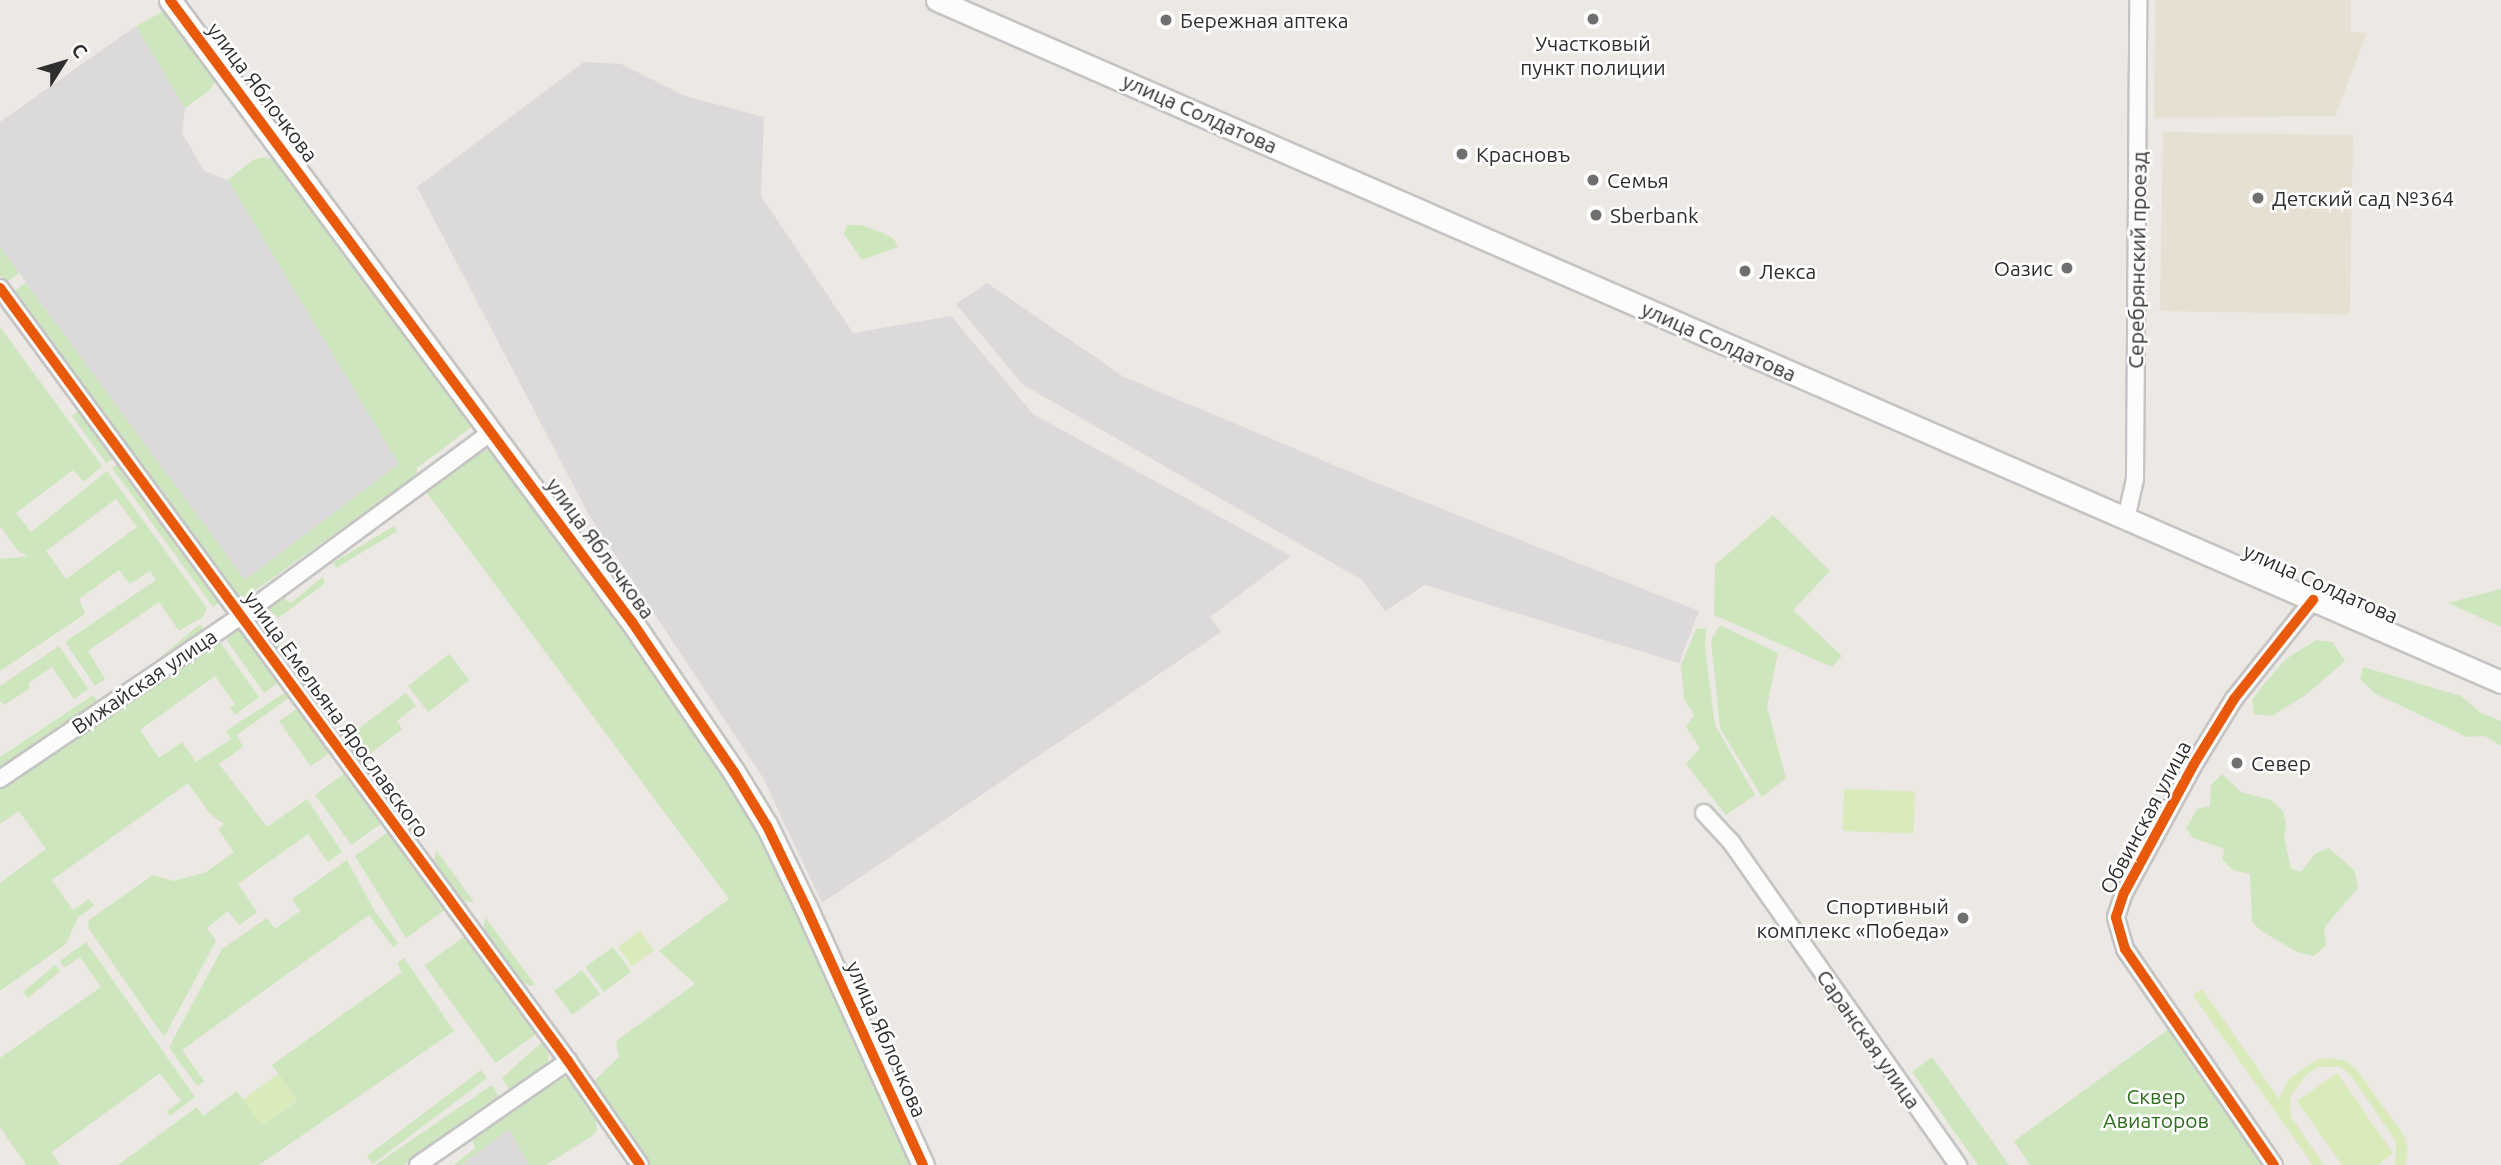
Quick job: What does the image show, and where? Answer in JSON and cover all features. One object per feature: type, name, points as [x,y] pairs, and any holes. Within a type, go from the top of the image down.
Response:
[{"type":"main road","name":"улица Яблочкова","points":[[170,0],[678,688],[767,826],[923,1165]]},
{"type":"main road","name":"улица Солдатова","points":[[936,0],[2501,682]]},
{"type":"street","name":"Серебрянский проезд","points":[[2126,519],[2135,479],[2140,96],[2138,0]]},
{"type":"street","name":"улица Емельяна Ярославского","points":[[0,288],[568,1061],[640,1165]]},
{"type":"street","name":"Вижайская улица","points":[[0,779],[242,615],[491,432]]},
{"type":"street","name":"Обвинская улица","points":[[2274,1165],[2125,949],[2116,917],[2124,893],[2200,753],[2234,699],[2313,600]]},
{"type":"street","name":"Саранская улица","points":[[1704,813],[1731,842],[1958,1165]]},
{"type":"street","points":[[418,1165],[568,1061]]},
{"type":"shaded area","points":[[2155,0],[2351,0],[2351,32],[2367,33],[2335,116],[2154,118]]},
{"type":"shaded area","points":[[136,26],[185,108],[182,133],[204,171],[228,180],[400,464],[245,580],[0,247],[0,122]]},
{"type":"shaded area","points":[[584,62],[621,64],[685,96],[764,117],[761,196],[853,333],[951,316],[1033,414],[1291,556],[1210,617],[1221,632],[822,903],[763,778],[589,515],[417,187]]},
{"type":"shaded area","name":"Детский сад №364","points":[[2163,132],[2353,135],[2350,314],[2160,311]]},
{"type":"shaded area","points":[[987,283],[1124,377],[1372,481],[1699,611],[1679,663],[1425,585],[1385,611],[1362,580],[1022,384],[956,304]]},
{"type":"shaded area","points":[[509,1129],[529,1165],[461,1165]]},
{"type":"green space","points":[[166,10],[212,70],[215,82],[209,91],[185,108],[136,26]]},
{"type":"green space","points":[[266,157],[278,162],[474,425],[417,468],[417,475],[245,598],[235,592],[13,292],[26,283],[245,580],[399,464],[228,180],[253,160]]},
{"type":"green space","points":[[847,225],[861,225],[883,233],[894,239],[898,247],[862,260],[844,234]]},
{"type":"green space","points":[[0,247],[19,273],[6,283],[0,275]]},
{"type":"green space","points":[[0,327],[102,466],[84,482],[73,470],[16,513],[31,532],[107,471],[207,608],[203,617],[179,631],[159,602],[88,651],[105,679],[95,686],[65,642],[156,580],[150,571],[130,584],[119,570],[79,599],[85,614],[0,671],[0,559],[28,556],[18,551],[0,526]],"holes":[[[116,499],[137,527],[66,579],[46,551]]]},
{"type":"green space","points":[[80,410],[115,458],[107,464],[72,416]]},
{"type":"green space","points":[[480,449],[496,451],[626,626],[744,803],[788,886],[911,1165],[648,1165],[592,1083],[619,1057],[616,1041],[695,984],[659,951],[729,899],[424,489]]},
{"type":"green space","points":[[118,463],[221,602],[213,607],[112,468]]},
{"type":"green space","points":[[1773,515],[1830,571],[1793,610],[1842,656],[1832,667],[1714,615],[1715,565]]},
{"type":"green space","points":[[394,526],[397,531],[336,568],[333,563]]},
{"type":"green space","points":[[322,577],[325,581],[323,585],[278,618],[266,606],[280,595],[291,603]]},
{"type":"green space","points":[[2501,589],[2501,627],[2448,603]]},
{"type":"green space","points":[[200,624],[205,630],[113,707],[108,701]]},
{"type":"green space","points":[[1720,625],[1778,653],[1767,707],[1786,778],[1762,797],[1720,728],[1711,640]]},
{"type":"green space","points":[[235,627],[240,628],[279,682],[264,693],[223,635]]},
{"type":"green space","points":[[266,627],[327,710],[320,708],[263,629]]},
{"type":"green space","points":[[1706,628],[1705,648],[1715,725],[1755,795],[1726,815],[1686,764],[1700,748],[1686,727],[1694,715],[1684,699],[1681,665],[1696,629]]},
{"type":"green space","points":[[218,639],[259,697],[235,715],[230,708],[235,704],[215,676],[140,730],[159,758],[182,742],[196,762],[231,739],[226,731],[286,692],[290,697],[237,735],[243,747],[219,764],[267,827],[307,799],[342,852],[328,862],[308,834],[238,884],[257,912],[239,925],[228,911],[207,928],[216,941],[164,1037],[88,928],[89,920],[153,875],[174,881],[206,872],[234,852],[218,829],[224,824],[210,814],[188,783],[52,880],[73,910],[89,899],[94,906],[78,917],[66,944],[0,991],[0,883],[46,849],[19,811],[0,824],[0,788]]},
{"type":"green space","points":[[2316,640],[2332,642],[2345,661],[2307,694],[2272,716],[2254,714],[2252,700],[2264,684],[2286,659]]},
{"type":"green space","points":[[59,646],[88,689],[74,699],[52,667],[28,683],[30,688],[4,705],[0,701],[0,686]]},
{"type":"green space","points":[[449,654],[469,680],[428,712],[408,686]]},
{"type":"green space","points":[[2363,667],[2461,696],[2481,713],[2501,721],[2501,746],[2485,736],[2467,737],[2376,694],[2360,679]]},
{"type":"green space","points":[[406,693],[416,706],[397,721],[402,729],[370,754],[354,732]]},
{"type":"green space","points":[[93,695],[98,702],[0,769],[0,757]]},
{"type":"green space","points":[[298,708],[330,753],[311,766],[279,721]]},
{"type":"green space","points":[[341,728],[420,834],[409,830],[340,735]]},
{"type":"green space","points":[[345,773],[381,823],[352,845],[315,795]]},
{"type":"green space","points":[[2222,774],[2241,792],[2271,800],[2283,811],[2286,825],[2284,836],[2291,869],[2301,872],[2316,853],[2329,848],[2354,870],[2358,888],[2324,929],[2326,945],[2314,956],[2297,952],[2260,930],[2252,922],[2250,874],[2233,870],[2222,859],[2225,849],[2193,838],[2186,828],[2197,809],[2210,806],[2211,785]]},
{"type":"green space","points":[[1844,789],[1915,791],[1913,833],[1843,831]]},
{"type":"green space","points":[[388,832],[445,910],[406,938],[355,856]]},
{"type":"green space","points":[[436,850],[474,902],[461,901],[434,863]]},
{"type":"green space","points":[[347,860],[374,910],[398,943],[393,947],[369,915],[182,1050],[204,1081],[197,1086],[169,1047],[222,949],[267,918],[275,929],[300,911],[292,899]]},
{"type":"green space","points":[[485,917],[535,985],[530,986],[519,980],[483,932]]},
{"type":"green space","points":[[640,931],[654,951],[632,966],[618,946]]},
{"type":"green space","points":[[465,936],[536,1034],[496,1063],[425,965]]},
{"type":"green space","points":[[86,942],[195,1097],[170,1116],[167,1111],[181,1101],[160,1073],[52,1152],[60,1165],[26,1165],[0,1127],[0,1058],[101,987],[80,957],[64,968],[60,961]]},
{"type":"green space","points":[[613,947],[631,972],[604,992],[585,967]]},
{"type":"green space","points":[[404,958],[454,1031],[259,1165],[118,1165],[197,1107],[203,1116],[237,1091],[262,1125],[297,1101],[272,1065],[402,972],[397,963]]},
{"type":"green space","points":[[55,965],[60,971],[28,998],[23,992]]},
{"type":"green space","points":[[582,970],[600,994],[572,1015],[554,991]]},
{"type":"green space","points":[[2202,989],[2279,1099],[2289,1079],[2316,1060],[2331,1058],[2346,1061],[2357,1070],[2405,1137],[2408,1151],[2405,1165],[2395,1165],[2396,1141],[2352,1077],[2341,1067],[2318,1067],[2306,1075],[2290,1097],[2291,1117],[2324,1165],[2313,1165],[2193,995]]},
{"type":"green space","name":"Сквер Авиаторов","points":[[2169,1029],[2265,1165],[2030,1165],[2014,1141]]},
{"type":"green space","points":[[542,1042],[548,1054],[548,1063],[544,1069],[511,1092],[502,1078]]},
{"type":"green space","points":[[1932,1057],[2009,1165],[1978,1165],[1912,1072]]},
{"type":"green space","points":[[481,1070],[487,1078],[373,1164],[367,1156]]},
{"type":"green space","points":[[2337,1073],[2393,1153],[2378,1165],[2342,1165],[2297,1101]]},
{"type":"green space","points":[[278,1074],[297,1100],[261,1126],[242,1100]]},
{"type":"green space","points":[[563,1076],[569,1080],[596,1120],[597,1130],[592,1136],[546,1165],[529,1165],[509,1129],[461,1165],[454,1165],[475,1148],[471,1135],[555,1078]]},
{"type":"green space","points":[[492,1085],[501,1099],[404,1165],[375,1165]]},
{"type":"cycle path","points":[[170,0],[632,622],[734,772],[767,826],[805,905],[923,1165]]},
{"type":"cycle path","points":[[0,288],[568,1061],[640,1165]]},
{"type":"cycle path","points":[[2274,1165],[2125,949],[2116,917],[2124,893],[2194,764],[2234,699],[2313,600]]},
{"type":"place","name":"Участковый пункт полиции","points":[[1593,19]]},
{"type":"place","name":"Бережная аптека","points":[[1166,20]]},
{"type":"place","name":"Красновъ","points":[[1462,154]]},
{"type":"place","name":"Семья","points":[[1593,180]]},
{"type":"place","name":"Детский сад №364","points":[[2258,198]]},
{"type":"place","name":"Sberbank","points":[[1596,215]]},
{"type":"place","name":"Оазис","points":[[2067,268]]},
{"type":"place","name":"Лекса","points":[[1745,271]]},
{"type":"place","name":"Север","points":[[2237,763]]},
{"type":"place","name":"Спортивный комплекс «Победа»","points":[[1963,918]]}]
